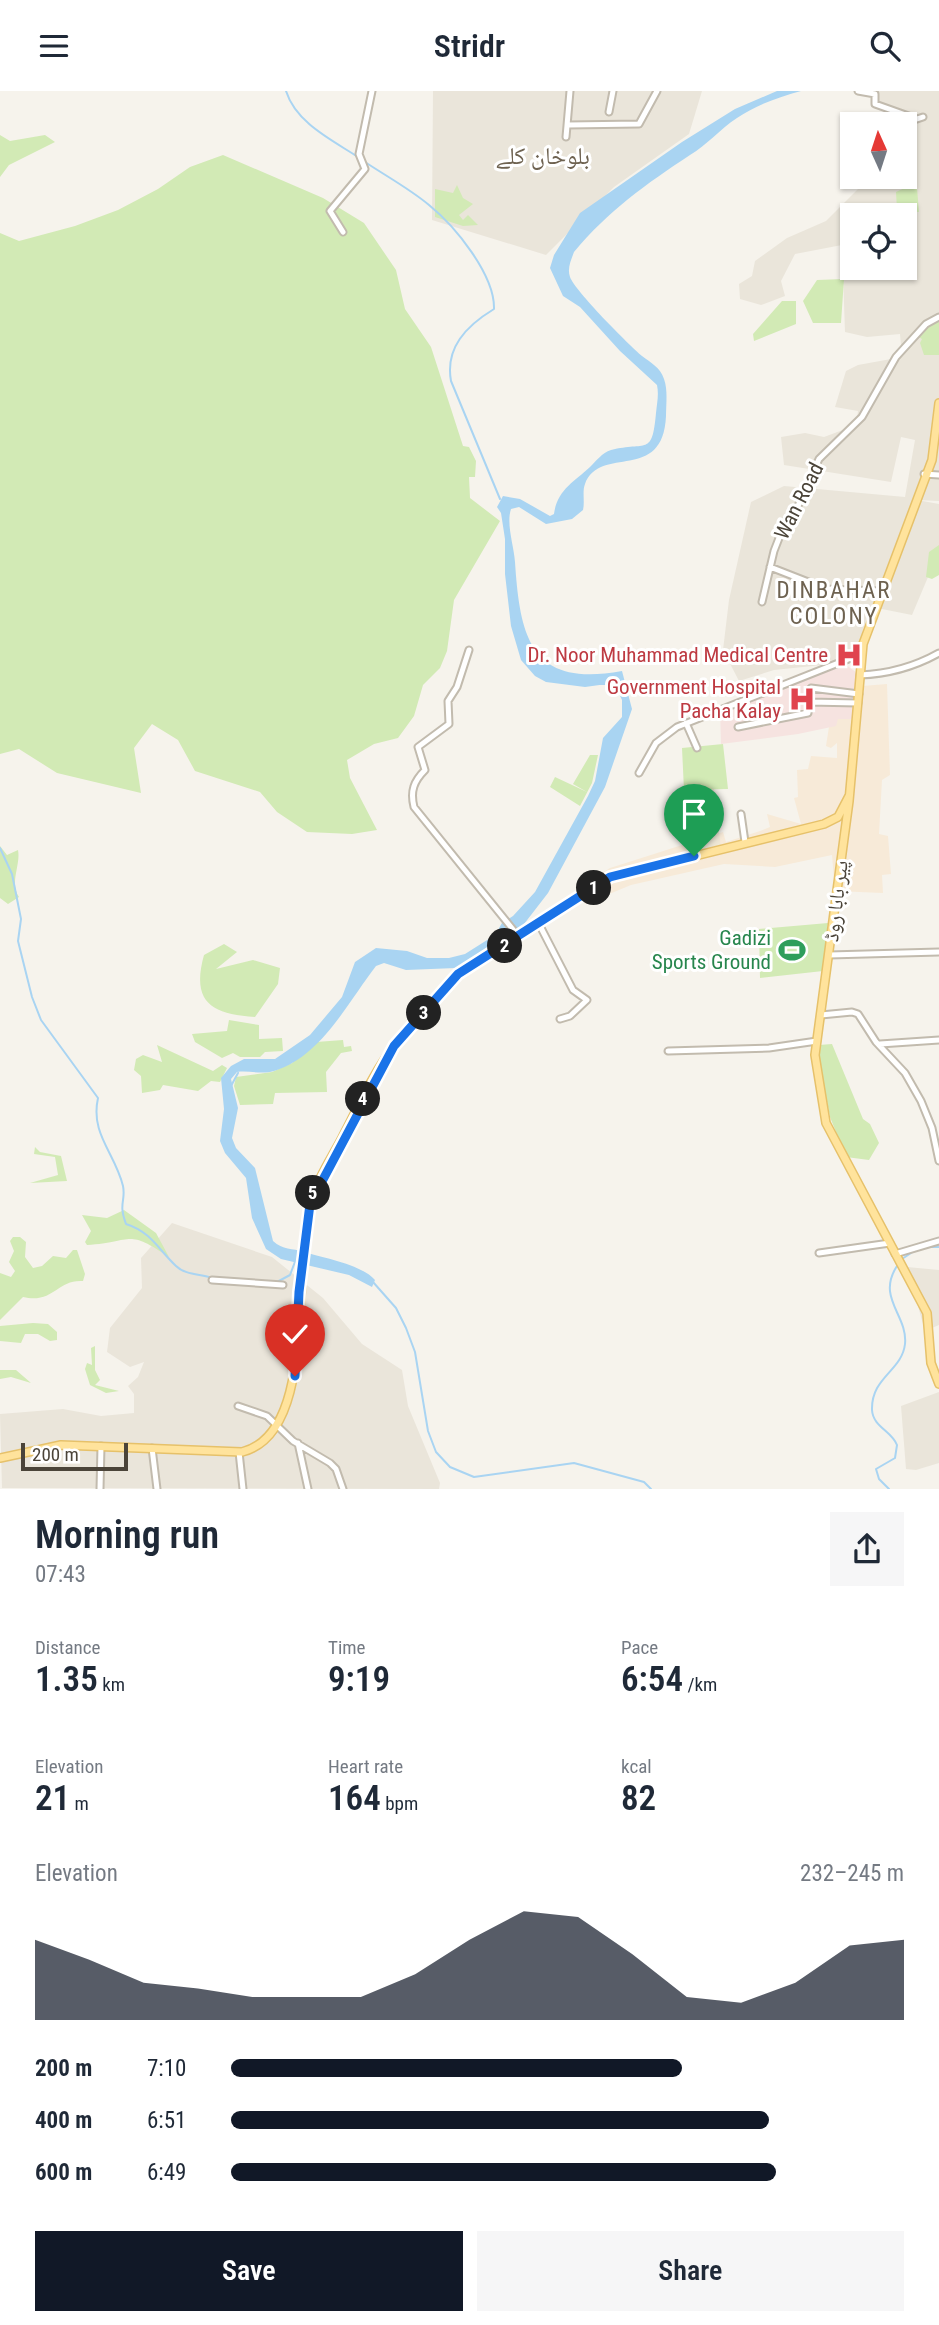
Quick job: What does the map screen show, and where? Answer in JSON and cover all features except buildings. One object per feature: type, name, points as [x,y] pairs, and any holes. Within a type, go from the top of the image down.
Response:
[{"type":"main road","name":"پیر بابا روڈ","points":[[939,403],[932,460],[924,474],[866,629],[830,955],[815,1055],[826,1123],[927,1313],[931,1363],[939,1384]]},
{"type":"main road","points":[[0,1458],[51,1445],[239,1452],[262,1445],[278,1425],[295,1376],[299,1292],[307,1219],[314,1192],[394,1046],[458,974],[610,877],[832,821],[838,817],[849,796]]},
{"type":"main road","points":[[832,821],[845,827]]},
{"type":"street","points":[[343,232],[330,211],[365,169],[359,154],[372,91]]},
{"type":"street","points":[[566,137],[570,91]]},
{"type":"street","points":[[609,112],[613,91]]},
{"type":"street","points":[[568,125],[639,124],[657,91]]},
{"type":"street","points":[[858,91],[875,94],[875,104],[917,119],[923,117]]},
{"type":"street","name":"Wan Road","points":[[762,603],[770,567],[786,520],[790,522],[793,517],[819,459],[862,417],[896,357],[926,324],[939,317]]},
{"type":"street","points":[[924,474],[939,475]]},
{"type":"street","points":[[770,567],[811,583]]},
{"type":"street","points":[[825,589],[881,591]]},
{"type":"street","points":[[469,650],[457,687],[448,701],[449,724],[418,747],[425,770],[417,778],[412,798],[414,807],[517,935]]},
{"type":"street","points":[[639,773],[656,743],[665,734],[686,723],[851,658],[859,661],[862,653]]},
{"type":"street","points":[[860,675],[887,673],[939,653]]},
{"type":"street","points":[[738,727],[806,714],[811,688],[842,690],[858,699]]},
{"type":"street","points":[[841,702],[846,694]]},
{"type":"street","points":[[809,702],[858,699]]},
{"type":"street","points":[[686,723],[697,748]]},
{"type":"street","points":[[741,814],[745,842]]},
{"type":"street","points":[[539,924],[573,990],[587,1000],[570,1016],[560,1019]]},
{"type":"street","points":[[830,955],[939,952]]},
{"type":"street","points":[[821,1015],[852,1012],[858,1014],[905,1073],[921,1101],[932,1128],[939,1161]]},
{"type":"street","points":[[880,1044],[939,1040]]},
{"type":"street","points":[[668,1051],[769,1048],[817,1041]]},
{"type":"street","points":[[895,1254],[939,1241]]},
{"type":"street","points":[[819,1253],[890,1244]]},
{"type":"street","points":[[212,1280],[283,1285]]},
{"type":"street","points":[[282,1320],[298,1324]]},
{"type":"street","points":[[238,1406],[267,1416],[336,1469],[343,1489]]},
{"type":"street","points":[[299,1443],[308,1489]]},
{"type":"street","points":[[100,1489],[101,1446]]},
{"type":"street","points":[[152,1448],[157,1489]]},
{"type":"street","points":[[239,1452],[243,1489]]},
{"type":"shaded area","points":[[433,91],[702,91],[689,134],[614,187],[546,255],[432,220]]},
{"type":"shaded area","points":[[877,91],[939,91],[939,501],[917,500],[939,504],[939,551],[912,615],[872,607],[863,629],[858,655],[832,664],[774,670],[739,681],[723,650],[729,600],[751,502],[784,486],[905,497],[915,440],[901,437],[891,482],[784,465],[781,437],[805,433],[824,437],[856,425],[858,411],[835,407],[846,371],[858,365],[902,357],[900,334],[867,337],[845,332],[843,280],[917,280],[917,203],[844,203],[858,189],[917,189],[917,112],[892,112],[892,109],[875,101]]},
{"type":"shaded area","points":[[840,207],[840,245],[795,254],[781,281],[785,296],[761,305],[740,299],[739,284],[752,276],[755,261],[787,238],[826,221]]},
{"type":"shaded area","name":"Government Hospital Pacha Kalay","points":[[839,660],[860,675],[856,719],[838,719],[836,726],[798,734],[721,744],[720,709],[782,686]]},
{"type":"shaded area","points":[[887,684],[890,775],[882,780],[879,834],[888,836],[891,874],[882,875],[883,893],[835,891],[832,855],[775,867],[724,864],[631,885],[585,904],[580,887],[610,868],[723,832],[726,842],[760,831],[770,827],[767,814],[801,824],[794,798],[798,797],[797,770],[808,769],[811,756],[837,758],[837,743],[831,748],[826,746],[831,714],[850,687]]},
{"type":"shaded area","points":[[714,789],[721,849],[694,856],[688,791]]},
{"type":"shaded area","points":[[172,1223],[272,1257],[323,1298],[362,1344],[402,1370],[408,1406],[440,1483],[439,1489],[2,1488],[0,1414],[63,1409],[101,1416],[134,1413],[134,1394],[128,1386],[138,1377],[144,1362],[130,1367],[107,1352],[110,1328],[142,1288],[141,1258]]},
{"type":"shaded area","points":[[907,1267],[939,1270],[939,1325],[925,1331]]},
{"type":"shaded area","points":[[939,1392],[939,1463],[916,1470],[906,1469],[901,1406]]},
{"type":"green space","points":[[0,135],[10,141],[45,135],[55,142],[9,165],[0,177]]},
{"type":"green space","points":[[223,155],[323,198],[364,223],[396,270],[405,309],[431,347],[463,446],[469,447],[476,461],[475,477],[469,477],[470,498],[500,521],[454,600],[447,651],[440,668],[423,685],[414,716],[398,738],[374,744],[347,760],[350,778],[377,830],[352,834],[307,832],[277,812],[260,792],[195,771],[178,740],[152,724],[134,748],[141,793],[57,773],[19,749],[0,754],[0,233],[19,241],[75,226],[118,210],[158,189],[190,167]]},
{"type":"green space","points":[[457,185],[463,198],[473,204],[459,215],[463,220],[468,215],[478,225],[463,226],[435,217],[435,189],[453,193]]},
{"type":"green space","points":[[917,188],[919,212],[917,203],[897,203],[896,192]]},
{"type":"green space","points":[[817,280],[844,280],[841,323],[813,323],[803,301]]},
{"type":"green space","points":[[782,301],[796,301],[796,324],[754,341],[753,334]]},
{"type":"green space","points":[[939,317],[939,355],[924,355],[920,343],[922,339],[917,336],[926,324]]},
{"type":"green space","points":[[939,545],[939,575],[932,579],[926,577],[929,552]]},
{"type":"green space","points":[[723,744],[728,789],[684,790],[682,748]]},
{"type":"green space","points":[[590,755],[598,755],[592,783],[580,806],[550,787],[555,777],[587,792],[573,784]]},
{"type":"green space","points":[[0,846],[7,855],[18,850],[15,886],[19,897],[8,904],[0,898]]},
{"type":"green space","name":"Gadizi Sports Ground","points":[[828,923],[823,971],[760,978],[759,929]]},
{"type":"green space","points":[[224,944],[237,952],[216,969],[253,960],[280,968],[278,984],[255,1017],[227,1013],[208,1003],[203,994],[200,984],[204,955]]},
{"type":"green space","points":[[229,1020],[259,1025],[259,1039],[282,1038],[283,1051],[265,1052],[260,1057],[240,1057],[233,1053],[222,1058],[195,1042],[192,1034],[227,1031]]},
{"type":"green space","points":[[343,1040],[344,1047],[351,1046],[352,1051],[341,1053],[326,1072],[327,1092],[275,1093],[273,1104],[240,1105],[234,1086],[236,1077],[272,1072],[292,1063],[316,1042]]},
{"type":"green space","points":[[832,1044],[863,1119],[870,1124],[879,1143],[869,1160],[846,1157],[830,1117],[818,1054],[819,1045]]},
{"type":"green space","points":[[157,1045],[213,1071],[222,1065],[227,1068],[220,1082],[211,1081],[198,1091],[163,1085],[160,1090],[142,1093],[141,1076],[134,1070],[136,1059],[143,1055],[162,1062]]},
{"type":"green space","points":[[35,1147],[40,1152],[61,1156],[67,1181],[30,1183],[58,1175],[55,1157],[34,1154]]},
{"type":"green space","points":[[124,1210],[156,1233],[169,1257],[137,1240],[87,1245],[85,1242],[91,1231],[82,1215],[107,1218]]},
{"type":"green space","points":[[13,1237],[20,1237],[26,1242],[25,1257],[33,1268],[42,1266],[53,1256],[66,1258],[73,1250],[77,1250],[85,1274],[83,1281],[74,1281],[42,1297],[23,1297],[0,1320],[0,1273],[11,1277],[15,1271],[9,1262],[14,1251],[10,1241]]},
{"type":"green space","points":[[48,1324],[57,1332],[57,1340],[50,1341],[38,1334],[25,1334],[21,1343],[0,1341],[0,1326]]},
{"type":"green space","points":[[95,1346],[95,1370],[100,1380],[95,1385],[119,1391],[106,1393],[90,1385],[85,1369],[87,1363],[92,1365],[91,1348]]},
{"type":"green space","points":[[0,1370],[16,1370],[31,1383],[11,1377],[0,1379]]},
{"type":"water","points":[[777,91],[801,91],[760,105],[731,122],[696,151],[628,199],[574,252],[569,271],[574,284],[615,330],[660,371],[666,388],[666,416],[662,437],[654,450],[643,457],[604,466],[593,472],[584,487],[583,510],[572,519],[546,524],[519,507],[511,509],[510,528],[517,589],[527,634],[536,651],[549,664],[568,672],[591,674],[622,671],[632,709],[605,787],[548,893],[514,937],[456,968],[406,970],[384,963],[376,966],[332,1027],[306,1054],[274,1071],[237,1072],[231,1079],[238,1108],[232,1138],[236,1148],[255,1168],[273,1241],[284,1247],[351,1266],[369,1274],[375,1280],[372,1287],[349,1275],[281,1259],[266,1249],[252,1218],[246,1178],[225,1153],[220,1141],[224,1109],[221,1078],[231,1066],[244,1059],[275,1059],[310,1035],[342,997],[355,962],[376,948],[407,951],[427,958],[449,958],[465,954],[495,935],[502,923],[513,916],[535,892],[595,781],[603,738],[622,717],[622,700],[614,683],[585,687],[546,682],[535,676],[521,660],[511,626],[505,574],[505,539],[501,513],[497,507],[503,496],[520,499],[550,516],[554,514],[562,493],[602,455],[611,450],[646,445],[649,442],[657,402],[657,385],[620,351],[580,307],[563,296],[550,268],[554,255],[580,213],[682,142],[735,109]]},
{"type":"waterway","points":[[286,91],[306,121],[358,157]]},
{"type":"waterway","points":[[365,162],[414,193],[439,214],[472,252],[488,281],[494,309],[460,339],[451,358],[450,369],[451,381],[500,499]]},
{"type":"waterway","points":[[594,684],[616,684]]},
{"type":"waterway","points":[[0,848],[12,874],[21,919],[18,941],[32,997],[41,1020],[98,1098],[97,1122],[123,1186],[122,1207],[126,1224],[148,1236],[180,1269],[212,1278]]},
{"type":"waterway","points":[[231,1086],[238,1073]]},
{"type":"waterway","points":[[930,1247],[939,1247]]},
{"type":"waterway","points":[[902,1259],[914,1251]]},
{"type":"waterway","points":[[277,1282],[290,1275],[296,1259]]},
{"type":"waterway","points":[[889,1489],[879,1479],[876,1469],[895,1458],[897,1445],[876,1421],[872,1410],[876,1390],[898,1361],[905,1344],[905,1334],[890,1288],[891,1277],[897,1266]]},
{"type":"waterway","points":[[373,1282],[396,1308],[406,1328],[415,1352],[428,1431],[436,1452],[450,1467],[474,1477],[574,1463],[644,1482],[651,1489]]},
{"type":"place","name":"Dr. Noor Muhammad Medical Centre","points":[[849,655]]},
{"type":"place","name":"Government Hospital Pacha Kalay","points":[[802,699]]},
{"type":"place","name":"Gadizi Sports Ground","points":[[792,950]]},
{"type":"district","name":"بلوخان كلے","points":[[543,156]]},
{"type":"district","name":"DINBAHAR COLONY","points":[[834,603]]},
{"type":"route","points":[[295,1376],[299,1292],[310,1204],[336,1149],[394,1046],[458,974],[610,877],[694,856]]}]
